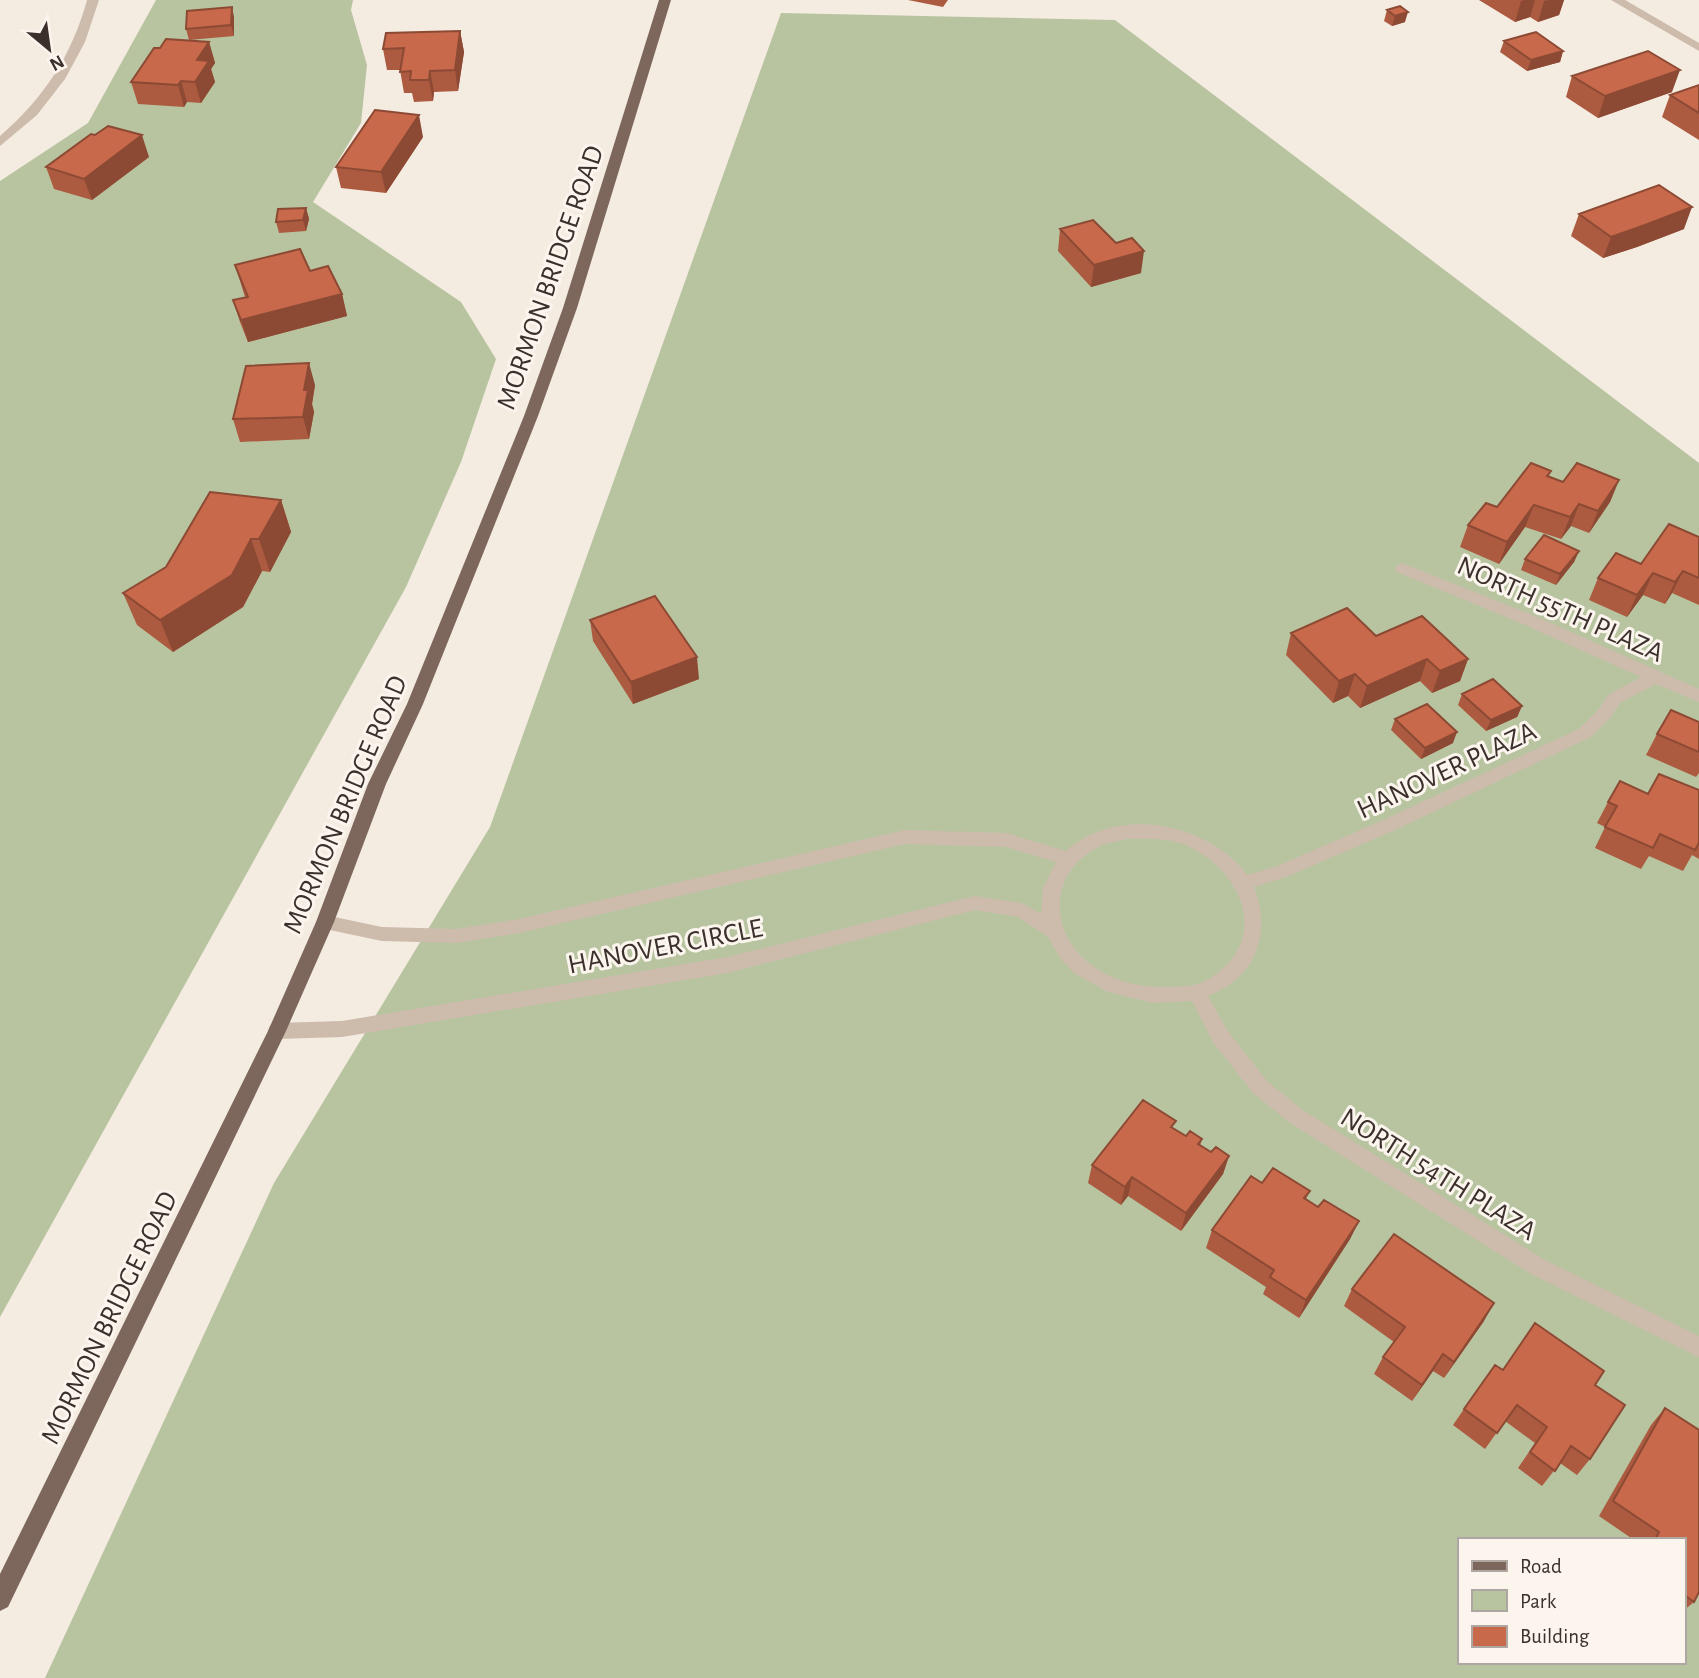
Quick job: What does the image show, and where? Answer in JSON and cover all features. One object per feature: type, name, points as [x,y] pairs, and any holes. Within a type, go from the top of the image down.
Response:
[{"type":"main road","name":"MORMON BRIDGE ROAD","points":[[0,1599],[277,1031],[325,922],[377,784],[415,704],[531,416],[570,308],[665,0]]},
{"type":"street","points":[[0,142],[46,99],[62,78],[72,60],[93,0]]},
{"type":"street","points":[[1617,0],[1699,48]]},
{"type":"street","name":"NORTH 55TH PLAZA","points":[[1402,568],[1529,620],[1653,678],[1699,696]]},
{"type":"street","name":"HANOVER PLAZA","points":[[1244,883],[1280,872],[1387,826],[1585,733],[1605,713],[1614,699],[1653,678]]},
{"type":"street","points":[[1125,832],[1160,832],[1193,841],[1223,859],[1244,883],[1255,911],[1254,939],[1239,965],[1217,984],[1196,991],[1155,996],[1122,990],[1091,976],[1068,956],[1053,931],[1048,905],[1054,880],[1068,859],[1093,841],[1125,832]]},
{"type":"street","name":"HANOVER CIRCLE","points":[[325,922],[382,934],[456,936],[519,926],[905,837],[1006,840],[1068,859]]},
{"type":"street","name":"HANOVER CIRCLE","points":[[277,1031],[342,1029],[727,965],[975,903],[1022,910],[1053,931]]},
{"type":"street","name":"NORTH 54TH PLAZA","points":[[1196,991],[1220,1036],[1260,1087],[1297,1117],[1538,1267],[1699,1347]]},
{"type":"green space","points":[[156,0],[353,0],[351,10],[367,65],[361,123],[313,202],[461,302],[496,359],[461,462],[406,587],[0,1317],[0,181],[88,123]]},
{"type":"green space","points":[[781,13],[1115,20],[1699,463],[1699,1678],[45,1678],[274,1183],[490,827]]},
{"type":"building","points":[[1400,6],[1408,12],[1395,16],[1387,10]]},
{"type":"building","points":[[232,7],[231,25],[186,29],[187,11]]},
{"type":"building","points":[[460,31],[455,70],[430,71],[429,80],[410,80],[411,71],[400,72],[404,48],[383,49],[386,33]]},
{"type":"building","points":[[1536,32],[1563,51],[1531,60],[1504,41]]},
{"type":"building","points":[[166,39],[209,42],[197,60],[209,61],[195,82],[181,81],[178,85],[131,82],[154,48],[160,48]]},
{"type":"building","points":[[1648,51],[1680,70],[1605,96],[1572,76]]},
{"type":"building","points":[[1699,85],[1699,113],[1670,95]]},
{"type":"building","points":[[375,110],[419,115],[381,172],[336,167]]},
{"type":"building","points":[[108,126],[142,135],[84,179],[46,167],[91,134],[95,135]]},
{"type":"building","points":[[1659,185],[1692,207],[1611,237],[1579,214]]},
{"type":"building","points":[[306,208],[303,220],[276,222],[278,209]]},
{"type":"building","points":[[1093,220],[1116,243],[1132,238],[1144,251],[1094,265],[1060,229]]},
{"type":"building","points":[[300,249],[310,271],[328,266],[342,294],[241,320],[233,300],[248,297],[235,265]]},
{"type":"building","points":[[309,363],[303,417],[233,419],[246,366]]},
{"type":"building","points":[[1531,463],[1551,471],[1547,476],[1563,482],[1577,463],[1619,480],[1598,511],[1579,504],[1570,517],[1534,505],[1507,542],[1468,525],[1486,503],[1497,507]]},
{"type":"building","points":[[210,492],[281,500],[259,539],[251,539],[232,575],[160,620],[123,593],[166,567]]},
{"type":"building","points":[[1669,524],[1699,537],[1699,578],[1683,571],[1675,582],[1653,573],[1637,595],[1598,578],[1616,553],[1641,564]]},
{"type":"building","points":[[1544,535],[1579,551],[1560,574],[1525,559]]},
{"type":"building","points":[[655,596],[697,657],[631,682],[590,620]]},
{"type":"building","points":[[1347,608],[1376,636],[1422,616],[1468,659],[1440,671],[1427,659],[1367,686],[1355,674],[1339,681],[1291,633]]},
{"type":"building","points":[[1493,679],[1522,706],[1491,720],[1462,694]]},
{"type":"building","points":[[1427,704],[1457,732],[1425,748],[1395,719]]},
{"type":"building","points":[[1671,710],[1699,722],[1699,752],[1657,734]]},
{"type":"building","points":[[1659,774],[1699,790],[1699,843],[1695,850],[1660,834],[1653,848],[1605,827],[1617,806],[1608,802],[1620,781],[1648,794]]},
{"type":"building","points":[[1143,1100],[1176,1121],[1171,1127],[1186,1136],[1190,1131],[1202,1139],[1198,1144],[1211,1152],[1216,1147],[1229,1156],[1186,1213],[1132,1177],[1125,1187],[1092,1165]]},
{"type":"building","points":[[1273,1168],[1310,1191],[1304,1198],[1318,1207],[1324,1200],[1359,1221],[1306,1300],[1270,1277],[1274,1270],[1212,1230],[1251,1176],[1262,1183]]},
{"type":"building","points":[[1394,1234],[1494,1303],[1454,1362],[1443,1354],[1422,1385],[1383,1357],[1405,1327],[1352,1289]]},
{"type":"building","points":[[1535,1323],[1604,1371],[1595,1385],[1625,1405],[1590,1459],[1571,1446],[1555,1471],[1530,1452],[1547,1427],[1517,1405],[1497,1433],[1464,1409],[1495,1365],[1503,1370]]},
{"type":"building","points":[[1665,1408],[1699,1430],[1699,1592],[1694,1602],[1685,1595],[1685,1538],[1656,1538],[1659,1532],[1613,1501]]}]
